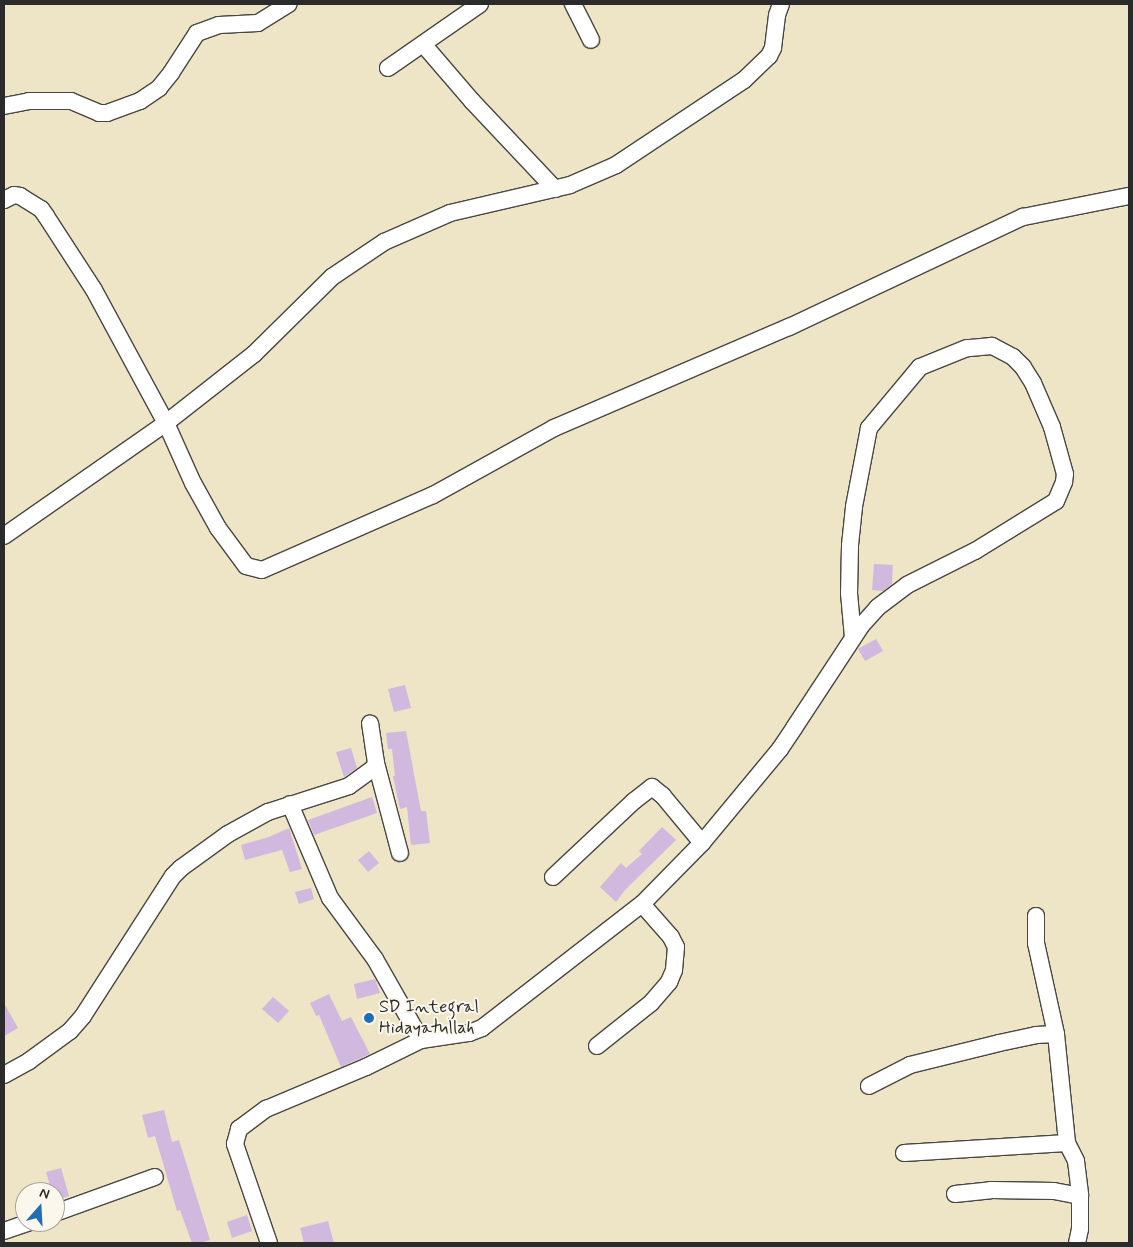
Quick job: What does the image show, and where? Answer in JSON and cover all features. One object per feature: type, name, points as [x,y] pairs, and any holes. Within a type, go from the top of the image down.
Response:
[{"type":"street","points":[[4,106],[29,101],[66,101],[107,114],[140,101],[159,88],[172,73],[197,33],[219,26],[258,23],[290,4]]},
{"type":"street","points":[[388,68],[480,4]]},
{"type":"street","points":[[573,4],[591,40]]},
{"type":"street","points":[[4,536],[166,423],[254,354],[332,277],[384,242],[450,213],[570,185],[626,160],[744,80],[769,56],[773,48],[777,15],[781,4]]},
{"type":"street","points":[[423,44],[472,102],[555,189]]},
{"type":"street","points":[[4,200],[14,195],[20,196],[41,209],[46,216],[94,290],[166,423],[193,483],[218,528],[246,566],[258,570],[268,569],[432,495],[554,428],[780,331],[1023,217],[1129,196]]},
{"type":"street","points":[[269,1243],[235,1144],[239,1130],[266,1109],[366,1067],[421,1040],[469,1033],[482,1028],[642,904],[702,843],[780,749],[853,638],[878,607],[907,585],[976,551],[1056,501],[1062,489],[1065,474],[1052,427],[1033,383],[1013,357],[992,346],[967,348],[920,367],[869,428],[854,507],[850,546],[849,593],[853,638]]},
{"type":"street","points":[[370,723],[376,763],[400,853]]},
{"type":"street","points":[[4,1075],[29,1061],[70,1031],[83,1016],[173,876],[228,834],[268,812],[348,786],[374,768],[376,763]]},
{"type":"street","points":[[553,877],[634,801],[652,788],[664,796],[702,843]]},
{"type":"street","points":[[290,804],[330,898],[375,960],[421,1040]]},
{"type":"street","points":[[597,1046],[651,1004],[669,982],[674,970],[676,947],[671,937],[642,904]]},
{"type":"street","points":[[1036,916],[1036,943],[1056,1034],[1067,1143],[1076,1161],[1080,1196],[1077,1243]]},
{"type":"street","points":[[869,1086],[910,1065],[1036,1035],[1056,1034]]},
{"type":"street","points":[[904,1153],[1067,1143]]},
{"type":"street","points":[[65,1209],[155,1177]]},
{"type":"street","points":[[955,1194],[991,1190],[1054,1192],[1080,1196]]},
{"type":"building","points":[[874,564],[893,565],[892,584],[883,591],[872,590]]},
{"type":"building","points":[[876,639],[883,651],[865,661],[858,649]]},
{"type":"building","points":[[405,685],[411,708],[394,712],[388,689]]},
{"type":"building","points":[[406,731],[421,811],[426,811],[430,843],[411,845],[407,807],[400,809],[393,776],[395,776],[392,749],[388,749],[386,733]]},
{"type":"building","points":[[351,748],[357,768],[344,777],[336,752]]},
{"type":"building","points":[[372,797],[377,813],[314,835],[308,820]]},
{"type":"building","points":[[662,827],[676,840],[625,890],[616,902],[600,887],[621,863],[626,868],[642,854],[639,851]]},
{"type":"building","points":[[289,828],[302,869],[290,872],[282,850],[245,860],[241,845],[269,837]]},
{"type":"building","points":[[369,851],[379,863],[368,872],[358,860]]},
{"type":"building","points":[[311,888],[314,899],[299,904],[295,892]]},
{"type":"building","points":[[375,979],[380,993],[357,999],[354,984]]},
{"type":"building","points":[[329,994],[342,1021],[351,1017],[370,1054],[341,1067],[319,1015],[316,1016],[310,1003]]},
{"type":"building","points":[[273,997],[289,1011],[278,1023],[262,1009]]},
{"type":"building","points":[[4,1003],[18,1028],[4,1036]]},
{"type":"building","points":[[164,1110],[172,1142],[179,1140],[210,1240],[192,1243],[180,1210],[177,1211],[155,1136],[148,1138],[142,1115]]},
{"type":"building","points":[[61,1168],[65,1182],[49,1182],[46,1172]]},
{"type":"building","points":[[65,1182],[69,1196],[65,1197]]},
{"type":"building","points":[[247,1215],[252,1231],[232,1238],[227,1222]]},
{"type":"building","points":[[328,1221],[334,1243],[304,1243],[300,1228]]},
{"type":"place","name":"SD Integral Hidayatullah","points":[[369,1018]]}]
